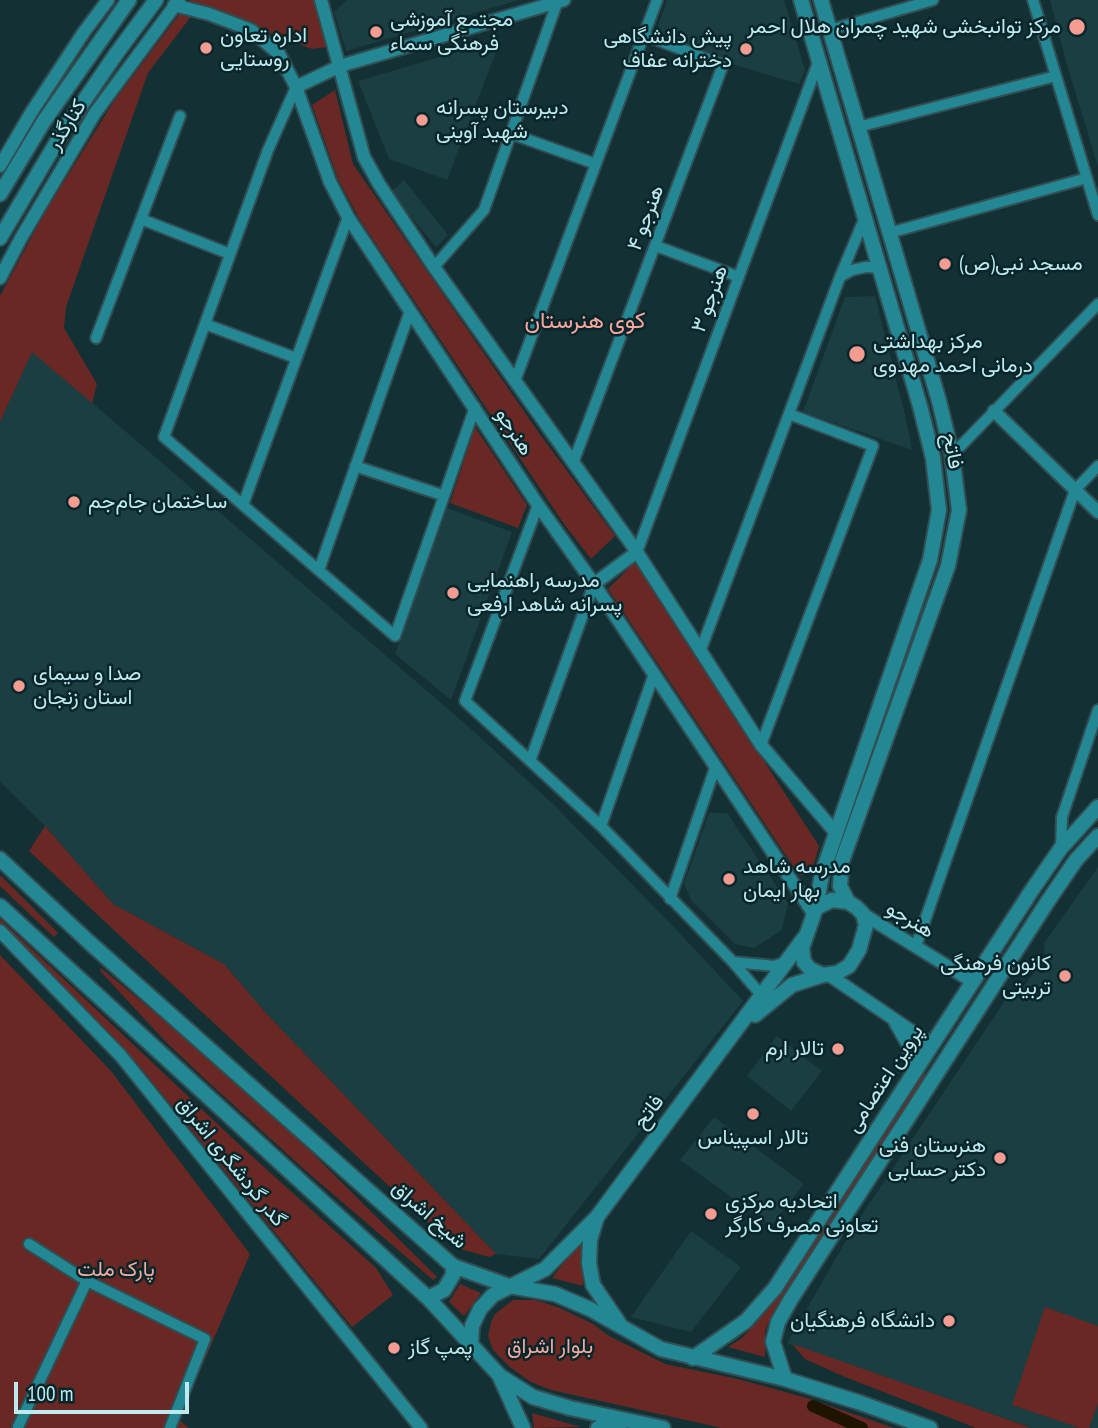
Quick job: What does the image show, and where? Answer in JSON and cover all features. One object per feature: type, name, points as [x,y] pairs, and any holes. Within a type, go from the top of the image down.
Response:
[{"type":"main road","points":[[0,194],[44,121],[129,0]]},
{"type":"main road","points":[[0,238],[62,133],[156,0]]},
{"type":"main road","name":"فاتح","points":[[801,0],[920,406],[933,458],[939,510],[930,560],[843,835],[840,886],[848,902]]},
{"type":"main road","name":"فاتح","points":[[814,910],[822,874],[843,835],[948,566],[959,510],[952,455],[821,0]]},
{"type":"main road","points":[[939,510],[959,510]]},
{"type":"main road","name":"پروین اعتصامی","points":[[693,1358],[746,1321],[775,1288],[1061,848],[1098,807]]},
{"type":"main road","name":"پروین اعتصامی","points":[[785,1379],[773,1342],[778,1322],[791,1299],[1076,860],[1098,836]]},
{"type":"main road","name":"شیخ اشراق","points":[[0,859],[90,943],[453,1266],[509,1286],[555,1294],[590,1309],[661,1349],[785,1379],[930,1428]]},
{"type":"main road","points":[[735,1032],[792,985],[826,975],[849,966],[859,950],[866,925],[863,914],[848,902],[832,900],[814,910],[804,938],[804,962],[810,969],[826,975]]},
{"type":"main road","points":[[0,906],[428,1298],[500,1376],[533,1396],[570,1408],[663,1428]]},
{"type":"main road","points":[[735,1032],[804,938]]},
{"type":"main road","points":[[973,982],[989,993]]},
{"type":"main road","name":"فاتح","points":[[471,1344],[472,1326],[480,1309],[493,1295],[545,1269],[597,1217],[735,1032]]},
{"type":"main road","points":[[932,1045],[948,1055]]},
{"type":"main road","points":[[597,1217],[589,1251],[593,1285],[620,1325]]},
{"type":"main road","points":[[428,1298],[444,1290],[453,1275],[453,1266]]},
{"type":"main road","points":[[500,1376],[523,1428]]},
{"type":"main road","points":[[598,1428],[630,1420]]},
{"type":"street","name":"کنارگذر","points":[[0,166],[31,113],[108,0]]},
{"type":"street","name":"هنرجو","points":[[321,0],[364,157],[379,184],[434,267],[637,552],[761,745],[843,835]]},
{"type":"street","points":[[515,381],[657,0]]},
{"type":"street","points":[[830,30],[933,0]]},
{"type":"street","points":[[1033,0],[1098,215]]},
{"type":"street","points":[[475,407],[442,495],[395,636],[164,437],[268,150],[296,86],[340,66],[560,1]]},
{"type":"street","points":[[434,267],[484,210],[560,1]]},
{"type":"street","name":"کنارگذر","points":[[0,278],[95,113],[177,3]]},
{"type":"street","name":"هنرجو","points":[[177,3],[251,30],[279,54],[296,86],[330,181],[348,217],[538,505],[594,583],[715,768],[814,910]]},
{"type":"street","name":"هنرجو ۴","points":[[573,463],[723,65],[644,35]]},
{"type":"street","name":"هنرجو ۳","points":[[637,552],[819,60]]},
{"type":"street","points":[[858,127],[1056,76]]},
{"type":"street","points":[[96,338],[180,116]]},
{"type":"street","points":[[512,134],[596,164]]},
{"type":"street","points":[[890,233],[1087,178]]},
{"type":"street","points":[[243,505],[348,217]]},
{"type":"street","points":[[700,652],[840,277],[865,218]]},
{"type":"street","points":[[141,219],[230,254]]},
{"type":"street","points":[[656,246],[739,277]]},
{"type":"street","points":[[840,277],[859,268],[880,268]]},
{"type":"street","points":[[952,455],[1098,304]]},
{"type":"street","points":[[319,570],[410,311]]},
{"type":"street","points":[[205,324],[296,358]]},
{"type":"street","points":[[994,411],[1098,512]]},
{"type":"street","points":[[761,745],[873,446],[789,414]]},
{"type":"street","points":[[355,466],[442,495]]},
{"type":"street","points":[[916,946],[1075,490],[1098,466]]},
{"type":"street","points":[[538,505],[465,701],[601,826],[733,962],[762,996]]},
{"type":"street","points":[[530,761],[594,583],[637,552]]},
{"type":"street","points":[[601,826],[654,674]]},
{"type":"street","points":[[1061,848],[1062,817],[1098,710]]},
{"type":"street","points":[[670,899],[715,768]]},
{"type":"street","name":"هنرجو","points":[[863,914],[973,982]]},
{"type":"street","name":"گدر گردشگری اشراق","points":[[0,931],[121,1056],[421,1428]]},
{"type":"street","points":[[733,962],[775,966],[786,962]]},
{"type":"street","points":[[826,975],[932,1045]]},
{"type":"street","points":[[893,1019],[907,1043],[913,1074]]},
{"type":"street","points":[[29,1244],[87,1281],[205,1339],[170,1428]]},
{"type":"street","points":[[18,1427],[87,1281]]},
{"type":"shaded area","name":"مجتمع آموزشی فرهنگی سماء","points":[[347,0],[519,0],[346,51],[334,12]]},
{"type":"shaded area","name":"پیش دانشگاهی دخترانه عفاف","points":[[667,0],[784,0],[805,70],[799,84],[732,64],[655,34]]},
{"type":"shaded area","points":[[1050,0],[1098,0],[1098,167],[1067,65]]},
{"type":"shaded area","name":"دبیرستان پسرانه شهید آوینی","points":[[501,39],[447,180],[389,159],[358,81]]},
{"type":"shaded area","points":[[404,180],[448,235],[436,247],[391,192]]},
{"type":"shaded area","name":"مرکز بهداشتی درمانی احمد مهدوی","points":[[875,296],[912,450],[803,412],[845,297]]},
{"type":"shaded area","points":[[32,351],[462,721],[552,803],[743,1001],[539,1259],[496,1254],[265,1012],[224,964],[113,904],[45,826],[0,782],[0,422]]},
{"type":"shaded area","name":"مدرسه راهنمایی پسرانه شاهد ارفعی","points":[[447,508],[512,532],[451,700],[395,654]]},
{"type":"shaded area","name":"مدرسه شاهد بهار ایمان","points":[[709,813],[727,813],[788,903],[782,930],[754,948],[735,944],[691,900],[684,884]]},
{"type":"shaded area","points":[[1098,867],[1098,1428],[1033,1428],[787,1343],[855,1225],[1008,996],[1017,995],[1045,958],[1044,943]]},
{"type":"shaded area","points":[[777,1036],[822,1071],[791,1111],[747,1076]]},
{"type":"shaded area","points":[[714,1117],[804,1184],[771,1226],[680,1160]]},
{"type":"shaded area","points":[[691,1231],[741,1267],[691,1332],[631,1317]]},
{"type":"green space","points":[[190,0],[314,0],[327,47],[312,49],[199,6],[148,73],[66,307],[64,328],[97,384],[92,403],[32,352],[0,422],[0,296],[45,212],[114,101]]},
{"type":"green space","points":[[335,90],[353,164],[539,433],[615,536],[591,559],[564,524],[360,220],[338,179],[312,105]]},
{"type":"green space","points":[[475,427],[527,505],[518,528],[450,503]]},
{"type":"green space","points":[[635,562],[819,846],[812,871],[806,876],[799,875],[608,589]]},
{"type":"green space","points":[[45,826],[113,904],[224,964],[265,1012],[496,1254],[489,1257],[460,1249],[449,1242],[29,851]]},
{"type":"green space","points":[[0,875],[58,933],[54,937],[0,886]]},
{"type":"green space","points":[[0,919],[244,1149],[376,1268],[393,1295],[352,1327],[141,1068],[0,924]]},
{"type":"green space","name":"پارک ملت","points":[[0,955],[111,1071],[250,1254],[179,1420],[189,1428],[0,1428]]},
{"type":"green space","points":[[101,968],[198,1048],[303,1144],[437,1277],[433,1280],[306,1171],[206,1080],[165,1041],[100,971]]},
{"type":"green space","points":[[923,1073],[929,1078],[772,1315],[765,1331],[765,1357],[728,1347],[742,1338],[773,1304]]},
{"type":"green space","points":[[586,1233],[582,1264],[583,1286],[552,1278]]},
{"type":"green space","points":[[460,1284],[481,1293],[464,1316],[449,1302]]},
{"type":"green space","name":"بلوار اشراق","points":[[513,1300],[536,1300],[560,1308],[665,1364],[738,1379],[807,1398],[894,1428],[722,1428],[551,1390],[531,1382],[511,1368],[493,1350],[488,1336],[491,1322],[495,1314]]},
{"type":"green space","points":[[1045,1307],[1098,1326],[1098,1403],[1089,1428],[1080,1428],[1012,1405]]},
{"type":"green space","points":[[792,1344],[1032,1428],[976,1428],[805,1359]]},
{"type":"green space","points":[[532,1413],[581,1427],[534,1428]]},
{"type":"waterway","points":[[813,1406],[862,1428]]},
{"type":"place","name":"مرکز توانبخشی شهید چمران هلال احمر","points":[[1077,27]]},
{"type":"place","name":"مجتمع آموزشی فرهنگی سماء","points":[[376,32]]},
{"type":"place","name":"اداره تعاون روستایی","points":[[206,48]]},
{"type":"place","name":"پیش دانشگاهی دخترانه عفاف","points":[[746,49]]},
{"type":"place","name":"دبیرستان پسرانه شهید آوینی","points":[[422,120]]},
{"type":"place","name":"مسجد نبی(ص)","points":[[945,264]]},
{"type":"place","name":"مرکز بهداشتی درمانی احمد مهدوی","points":[[857,354]]},
{"type":"place","name":"ساختمان جام‌جم","points":[[74,502]]},
{"type":"place","name":"مدرسه راهنمایی پسرانه شاهد ارفعی","points":[[453,593]]},
{"type":"place","name":"صدا و سیمای استان زنجان","points":[[19,686]]},
{"type":"place","name":"مدرسه شاهد بهار ایمان","points":[[729,879]]},
{"type":"place","name":"کانون فرهنگی تربیتی","points":[[1065,976]]},
{"type":"place","name":"تالار ارم","points":[[838,1049]]},
{"type":"place","name":"تالار اسپیناس","points":[[753,1114]]},
{"type":"place","name":"هنرستان فنی دکتر حسابی","points":[[1000,1158]]},
{"type":"place","name":"اتحادیه مرکزی تعاونی مصرف کارگر","points":[[711,1214]]},
{"type":"place","name":"دانشگاه فرهنگیان","points":[[949,1321]]},
{"type":"place","name":"پمپ گاز","points":[[394,1348]]},
{"type":"district","name":"کوی هنرستان","points":[[585,321]]}]
